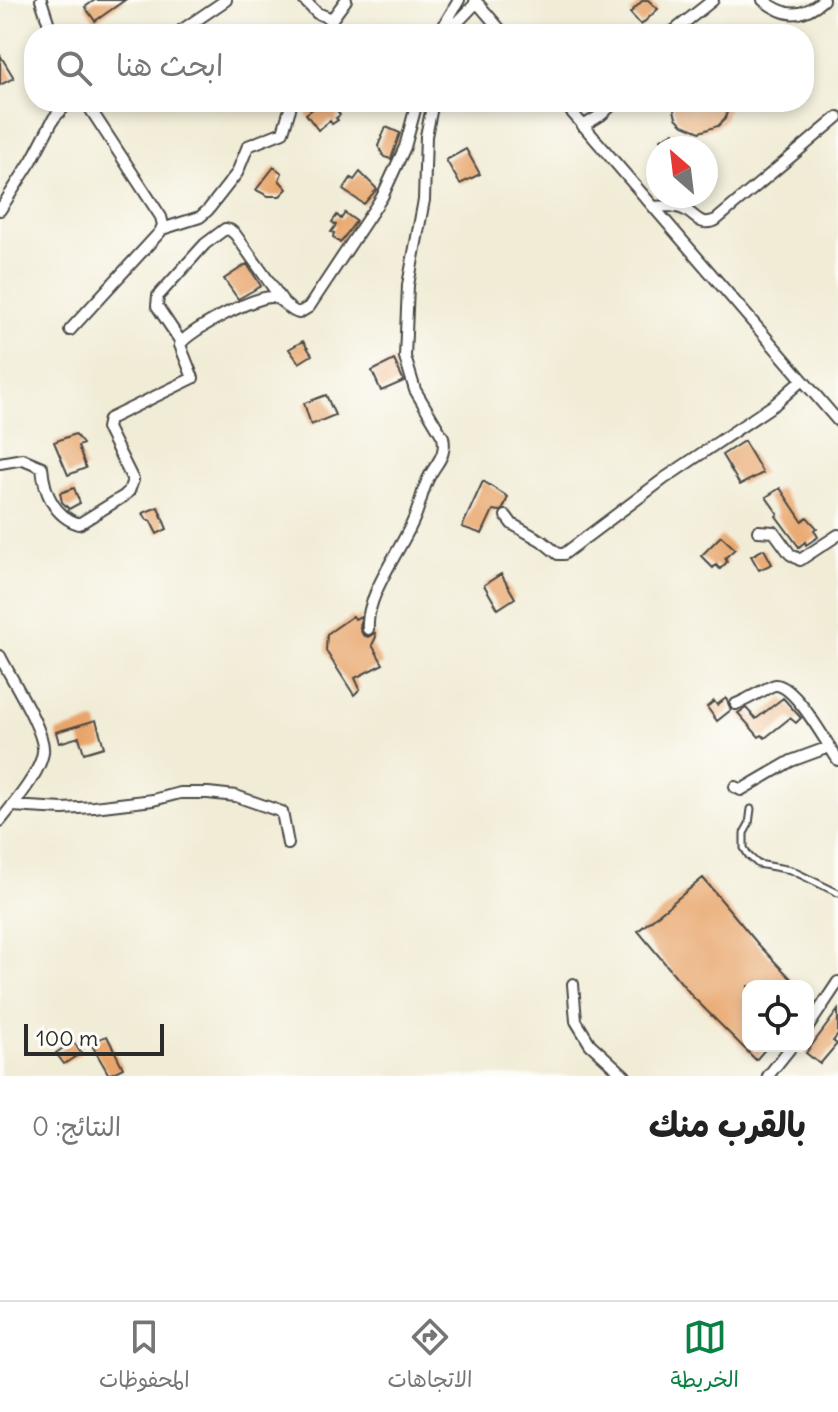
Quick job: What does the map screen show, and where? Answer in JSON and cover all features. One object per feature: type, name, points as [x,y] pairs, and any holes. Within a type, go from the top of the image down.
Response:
[{"type":"street","points":[[41,0],[49,24]]},
{"type":"street","points":[[191,24],[226,0]]},
{"type":"street","points":[[304,0],[317,13],[332,19]]},
{"type":"street","points":[[329,24],[346,0]]},
{"type":"street","points":[[445,24],[459,0]]},
{"type":"street","points":[[683,24],[713,0]]},
{"type":"street","points":[[763,0],[778,10],[795,14],[809,11],[823,0]]},
{"type":"street","points":[[456,24],[476,1],[496,24]]},
{"type":"street","points":[[0,210],[60,112]]},
{"type":"street","points":[[92,112],[161,217],[162,229]]},
{"type":"street","points":[[70,330],[162,229],[200,217],[208,210],[237,173],[248,146],[283,132],[289,112]]},
{"type":"street","points":[[0,463],[23,459],[42,467],[52,505],[68,520],[79,524],[102,512],[129,491],[133,480],[107,428],[109,419],[193,378],[181,353],[181,342],[157,306],[158,296],[205,244],[225,229],[235,234],[290,310],[299,313],[314,301],[382,197],[405,147],[414,112]]},
{"type":"street","points":[[368,629],[370,604],[416,516],[429,476],[440,461],[445,446],[410,379],[405,357],[408,285],[424,200],[426,136],[431,112]]},
{"type":"street","points":[[571,112],[646,198]]},
{"type":"street","points":[[583,126],[604,112]]},
{"type":"street","points":[[680,208],[699,222],[716,220],[838,117]]},
{"type":"street","points":[[655,208],[838,421]]},
{"type":"street","points":[[181,342],[196,330],[254,301],[273,297],[282,300]]},
{"type":"street","points":[[506,516],[512,524],[558,554],[564,554],[655,485],[775,404],[802,380]]},
{"type":"street","points":[[758,531],[774,532],[790,554],[800,560],[838,535]]},
{"type":"street","points":[[0,656],[41,736],[43,753],[33,775],[0,821]]},
{"type":"street","points":[[736,704],[773,685],[779,685],[798,699],[838,760]]},
{"type":"street","points":[[735,787],[741,790],[791,761],[829,747]]},
{"type":"street","points":[[12,806],[63,809],[153,800],[180,793],[236,796],[282,812],[288,844]]},
{"type":"street","points":[[814,1018],[838,982]]},
{"type":"street","points":[[573,984],[576,1021],[590,1044],[625,1076]]},
{"type":"street","points":[[768,1076],[787,1052]]},
{"type":"lane","points":[[751,809],[744,833],[744,848],[749,856],[758,864],[791,870],[838,893]]},
{"type":"building","points":[[95,0],[125,0],[95,21],[85,7]]},
{"type":"building","points":[[643,0],[648,0],[658,9],[642,24],[630,13]]},
{"type":"building","points":[[0,55],[14,78],[0,85]]},
{"type":"building","points":[[338,112],[340,115],[336,118],[338,120],[332,124],[330,121],[318,130],[306,114]]},
{"type":"building","points":[[674,112],[727,112],[718,126],[700,132],[683,125]]},
{"type":"building","points":[[386,127],[400,133],[391,159],[384,157],[378,146]]},
{"type":"building","points":[[466,149],[480,174],[460,184],[446,160]]},
{"type":"building","points":[[274,167],[282,173],[279,180],[287,189],[280,196],[268,196],[256,190]]},
{"type":"building","points":[[360,172],[377,189],[364,204],[343,190],[351,178],[354,180]]},
{"type":"building","points":[[345,213],[356,221],[340,243],[331,232],[336,225],[332,222],[337,215],[341,219]]},
{"type":"building","points":[[247,264],[261,286],[238,299],[224,279]]},
{"type":"building","points":[[303,341],[312,355],[299,363],[289,349]]},
{"type":"building","points":[[394,360],[404,381],[381,391],[372,371]]},
{"type":"building","points":[[326,395],[335,415],[311,425],[304,403]]},
{"type":"building","points":[[75,434],[83,444],[78,446],[86,468],[68,475],[54,442]]},
{"type":"building","points":[[744,441],[763,473],[740,485],[722,455]]},
{"type":"building","points":[[483,481],[508,497],[503,509],[493,510],[482,534],[462,527]]},
{"type":"building","points":[[74,488],[80,503],[69,509],[62,502],[60,493]]},
{"type":"building","points":[[780,488],[802,521],[807,517],[817,528],[814,530],[818,537],[806,545],[805,542],[799,547],[766,497]]},
{"type":"building","points":[[158,507],[167,529],[157,534],[143,513]]},
{"type":"building","points":[[721,536],[735,549],[725,558],[727,562],[720,569],[716,565],[713,568],[701,556]]},
{"type":"building","points":[[764,549],[772,564],[759,570],[751,556]]},
{"type":"building","points":[[501,574],[515,598],[498,609],[484,585]]},
{"type":"building","points":[[353,616],[355,619],[361,616],[363,635],[368,637],[375,633],[372,645],[383,664],[355,678],[360,689],[354,695],[326,651],[327,634]]},
{"type":"building","points":[[726,698],[731,710],[717,721],[707,707],[714,701],[717,705]]},
{"type":"building","points":[[783,698],[801,718],[796,723],[790,718],[765,738],[762,735],[759,737],[738,713],[746,708],[756,719]]},
{"type":"building","points":[[96,720],[104,747],[84,753],[79,737],[59,743],[56,732]]},
{"type":"building","points":[[703,878],[792,980],[742,980],[742,1046],[693,997],[638,931]]},
{"type":"building","points":[[838,1010],[838,1035],[833,1041],[837,1044],[820,1064],[806,1053],[814,1052],[814,1042]]},
{"type":"building","points":[[107,1036],[123,1068],[109,1075],[90,1042]]},
{"type":"building","points":[[73,1041],[81,1053],[64,1064],[56,1053]]},
{"type":"building","points":[[748,1052],[763,1052],[756,1060]]}]
